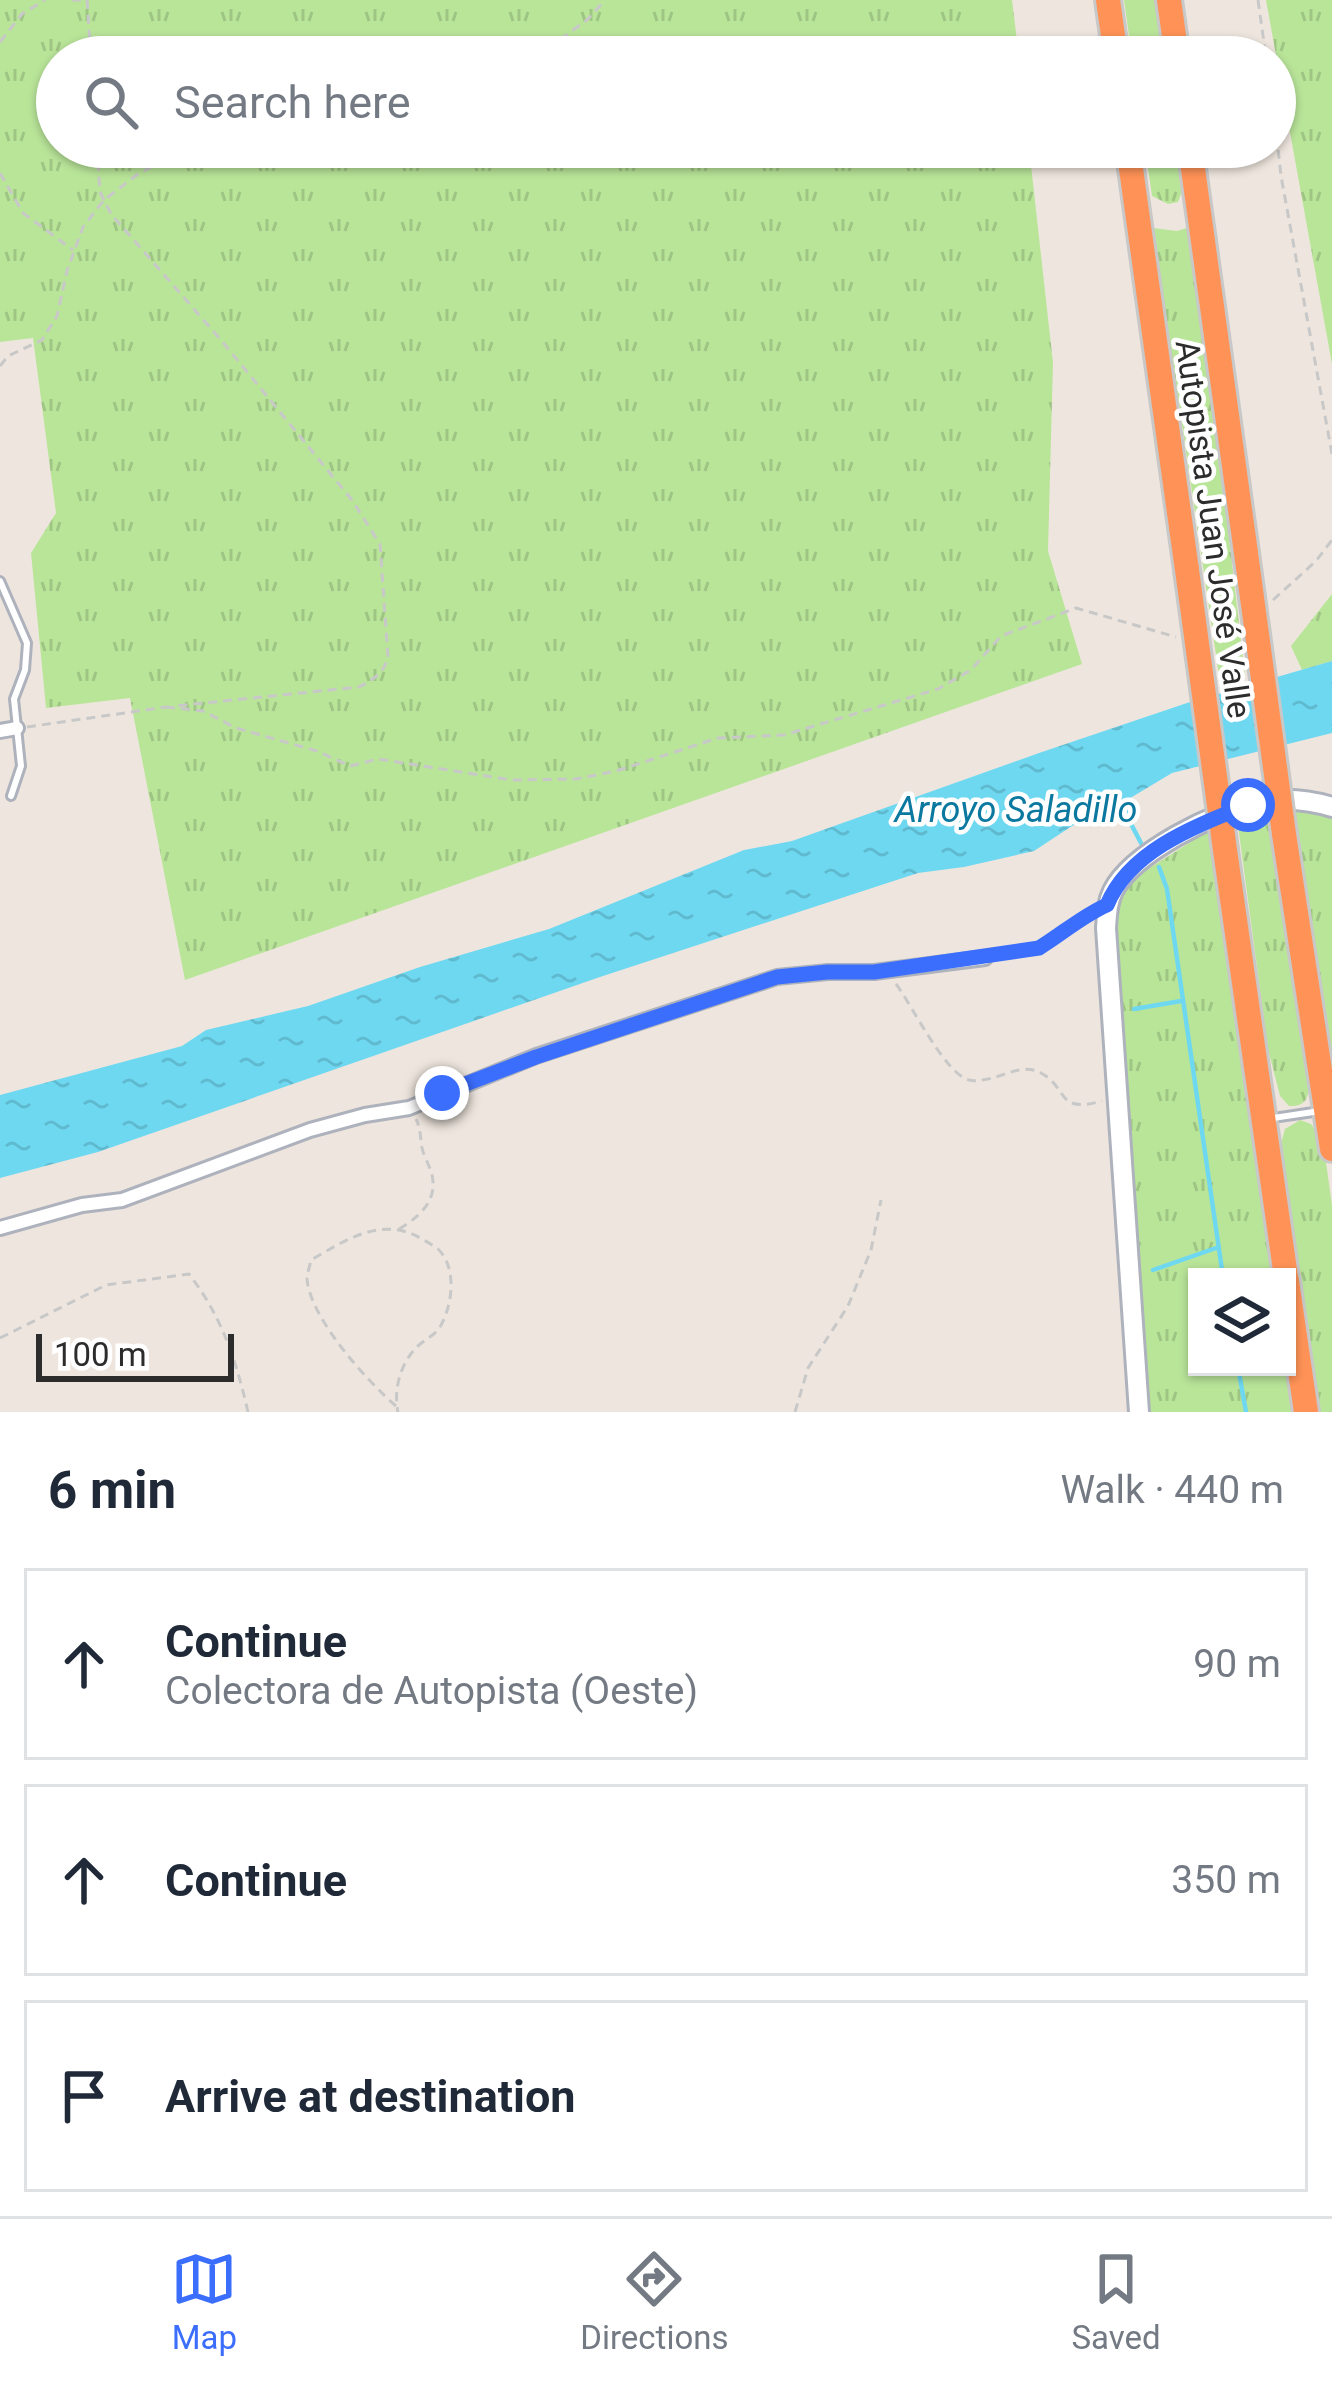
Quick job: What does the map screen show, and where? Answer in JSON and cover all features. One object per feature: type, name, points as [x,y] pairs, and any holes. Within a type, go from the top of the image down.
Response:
[{"type":"highway","points":[[1108,0],[1113,36]]},
{"type":"highway","points":[[1169,0],[1174,36]]},
{"type":"highway","name":"Autopista Juan José Valle","points":[[1131,168],[1285,1268]]},
{"type":"highway","name":"Autopista Juan José Valle","points":[[1193,168],[1332,1149]]},
{"type":"highway","name":"Autopista Juan José Valle","points":[[1296,1342],[1306,1412]]},
{"type":"main road","points":[[1139,1412],[1107,905],[1130,869],[1202,823],[1248,805],[1294,799],[1332,807]]},
{"type":"street","points":[[0,730],[17,728]]},
{"type":"street","points":[[0,1228],[82,1205],[122,1201],[310,1130],[409,1108],[536,1057],[777,977],[874,972],[985,958]]},
{"type":"lane","points":[[0,581],[27,643],[25,670],[14,699],[21,766],[11,796]]},
{"type":"lane","points":[[1264,1119],[1326,1110]]},
{"type":"path","points":[[0,42],[22,14],[45,0]]},
{"type":"path","points":[[72,0],[87,0],[90,36]]},
{"type":"path","points":[[564,36],[605,0]]},
{"type":"path","points":[[1258,0],[1263,36]]},
{"type":"path","points":[[17,728],[359,687],[386,668],[388,657],[380,544],[352,500],[112,214],[100,193],[98,168]]},
{"type":"path","points":[[0,366],[8,356],[42,340],[57,316],[82,227],[104,200],[149,168]]},
{"type":"path","points":[[1280,168],[1332,454]]},
{"type":"path","points":[[0,173],[22,213],[74,251]]},
{"type":"path","points":[[1262,607],[1316,561],[1332,540]]},
{"type":"path","points":[[166,707],[203,711],[236,728],[317,751],[350,766],[378,759],[512,780],[576,779],[718,738],[784,735],[938,689],[971,670],[1001,636],[1076,608],[1180,638]]},
{"type":"path","points":[[1212,630],[1245,617]]},
{"type":"path","points":[[985,958],[1039,948],[1107,905]]},
{"type":"path","points":[[874,972],[896,983],[931,1041],[956,1073],[969,1081],[1035,1069],[1071,1104],[1086,1105],[1104,1101],[1120,1090]]},
{"type":"path","points":[[398,1230],[417,1218],[432,1198],[433,1178],[420,1125],[409,1108]]},
{"type":"path","points":[[795,1412],[808,1368],[848,1306],[871,1250],[881,1200]]},
{"type":"path","points":[[380,1228],[410,1232],[440,1250],[451,1270],[440,1329],[415,1347],[400,1373],[397,1409],[349,1357],[316,1306],[308,1279],[311,1260],[380,1228]]},
{"type":"path","points":[[0,1338],[106,1285],[188,1274],[208,1299],[237,1361],[248,1412]]},
{"type":"green space","points":[[0,0],[1012,0],[1016,36],[36,36],[36,168],[1031,168],[1053,363],[1048,551],[1082,664],[185,980],[130,698],[46,708],[31,553],[56,513],[33,338],[0,342]]},
{"type":"green space","points":[[1124,0],[1159,0],[1163,36],[1129,36]]},
{"type":"green space","points":[[1266,0],[1332,0],[1332,364],[1296,165],[1296,36],[1273,36]]},
{"type":"green space","points":[[1148,168],[1182,168],[1184,187],[1178,202],[1168,204],[1152,196]]},
{"type":"green space","points":[[1193,226],[1245,676],[1220,682],[1153,228],[1177,231]]},
{"type":"green space","points":[[1332,594],[1332,661],[1302,670],[1291,646]]},
{"type":"green space","points":[[1292,808],[1332,817],[1332,1079]]},
{"type":"green space","points":[[1270,810],[1309,1077],[1306,1098],[1296,1106],[1289,1106],[1280,1096],[1268,1049],[1237,818]]},
{"type":"green space","points":[[1211,829],[1275,1268],[1188,1268],[1188,1376],[1291,1376],[1296,1412],[1147,1412],[1114,929],[1117,907],[1137,876]]},
{"type":"green space","points":[[1300,1120],[1311,1124],[1323,1141],[1332,1205],[1332,1412],[1318,1412],[1280,1147],[1285,1129]]},
{"type":"water","name":"Arroyo Saladillo","points":[[1332,661],[1332,733],[1172,773],[1034,851],[918,873],[600,977],[98,1152],[0,1178],[0,1095],[182,1046],[206,1030],[308,1006],[549,929],[744,850],[792,841],[1187,703]]},
{"type":"waterway","points":[[1128,797],[1130,822],[1141,843]]},
{"type":"waterway","points":[[1159,867],[1167,889],[1222,1268]]},
{"type":"waterway","points":[[1134,1009],[1181,1001]]},
{"type":"waterway","points":[[1153,1270],[1216,1248]]},
{"type":"waterway","points":[[1240,1376],[1246,1412]]},
{"type":"route","points":[[442,1093],[598,1035],[777,977],[874,972],[1039,948],[1107,905],[1130,869],[1165,844],[1248,805]]}]
